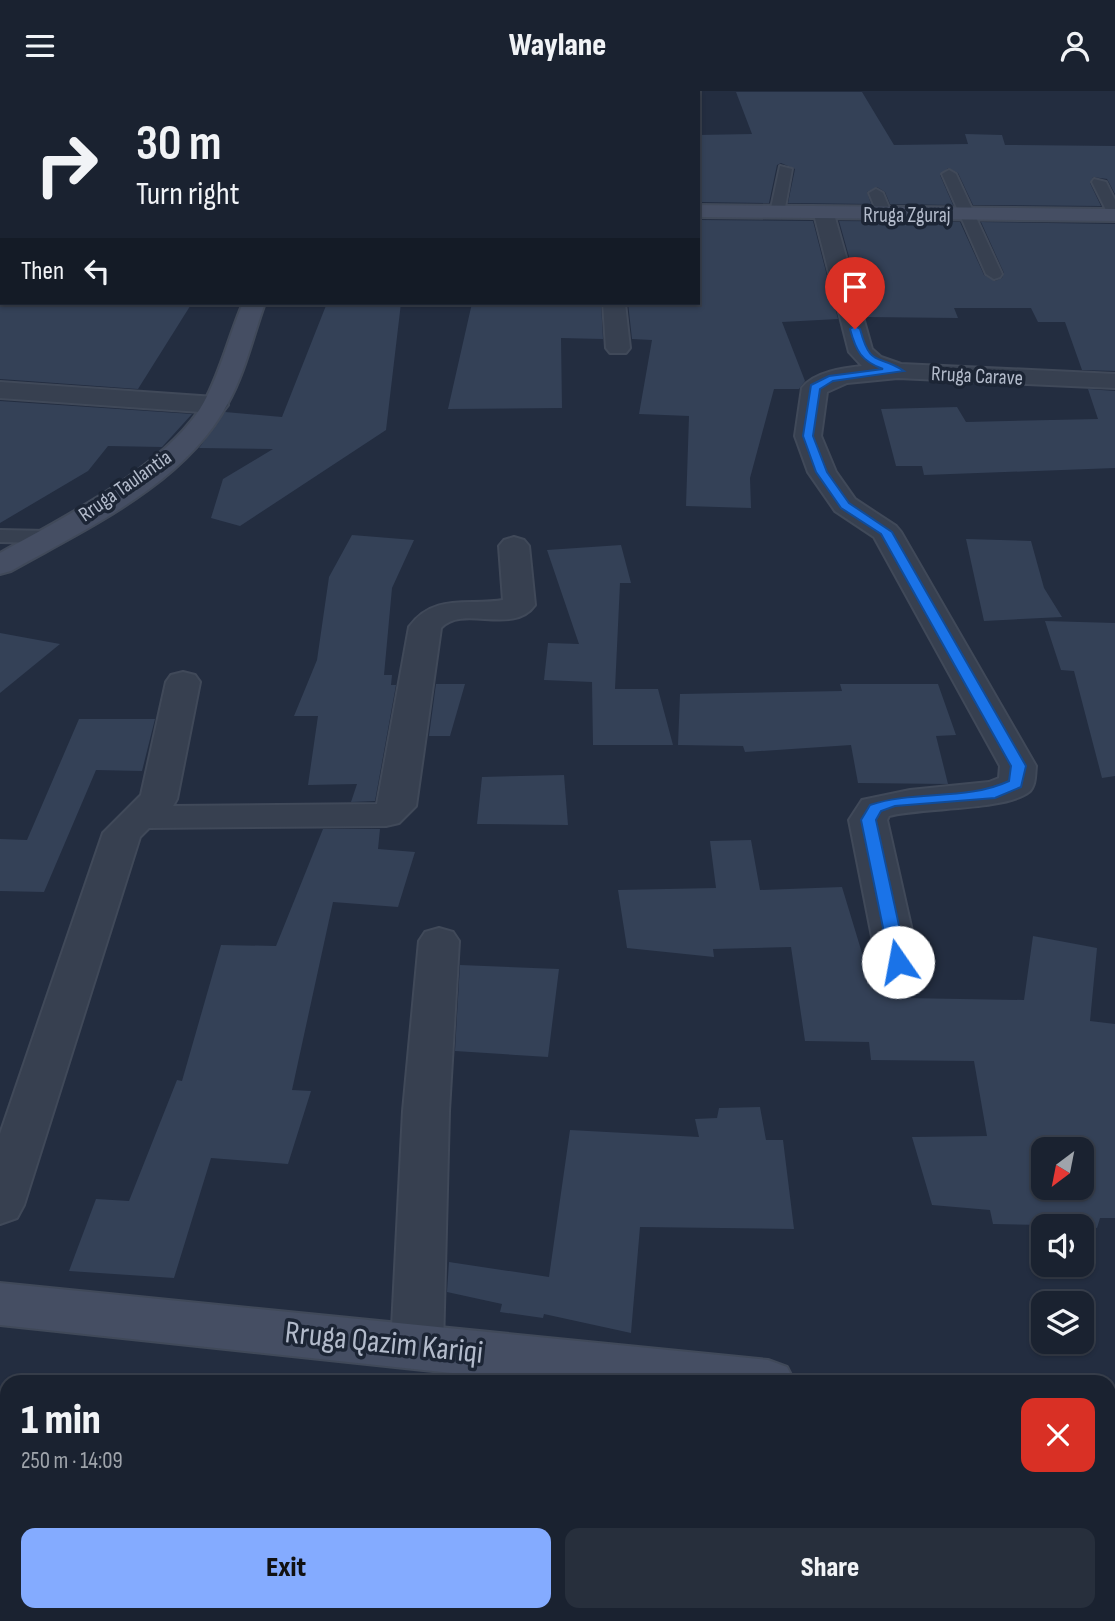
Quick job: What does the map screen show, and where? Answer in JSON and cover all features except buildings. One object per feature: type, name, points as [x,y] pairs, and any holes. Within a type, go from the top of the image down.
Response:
[{"type":"street","name":"Rruga Zguraj","points":[[700,211],[885,215],[1115,214]]},
{"type":"street","name":"Rruga Carave","points":[[824,214],[861,352],[872,362],[898,371],[1115,381]]},
{"type":"street","name":"Rruga Taulantia","points":[[0,565],[127,487],[173,454],[215,405],[253,305]]},
{"type":"street","points":[[614,305],[618,348]]},
{"type":"street","points":[[898,371],[829,379],[815,388],[808,436],[822,472],[845,505],[886,532],[1018,766],[1016,783],[995,793],[894,802],[875,808],[868,820],[898,962]]},
{"type":"street","points":[[0,390],[215,405]]},
{"type":"street","points":[[138,817],[386,815],[397,806],[425,627],[430,618],[441,613],[508,612],[519,605],[514,546]]},
{"type":"street","points":[[0,1205],[122,832],[159,799],[183,682]]},
{"type":"street","points":[[417,1347],[426,1111],[439,941]]},
{"type":"street","name":"Rruga Qazim Kariqi","points":[[0,1304],[690,1375]]},
{"type":"lane","points":[[777,213],[785,169]]},
{"type":"lane","points":[[948,174],[994,274]]},
{"type":"lane","points":[[1099,182],[1115,214]]},
{"type":"lane","points":[[877,193],[885,215]]},
{"type":"lane","points":[[0,535],[47,537]]},
{"type":"route","points":[[855,329],[861,352],[872,362],[898,371],[829,379],[815,388],[808,436],[822,472],[845,505],[886,532],[950,641],[1018,766],[1016,783],[995,793],[894,802],[875,808],[868,820],[898,962]]}]
